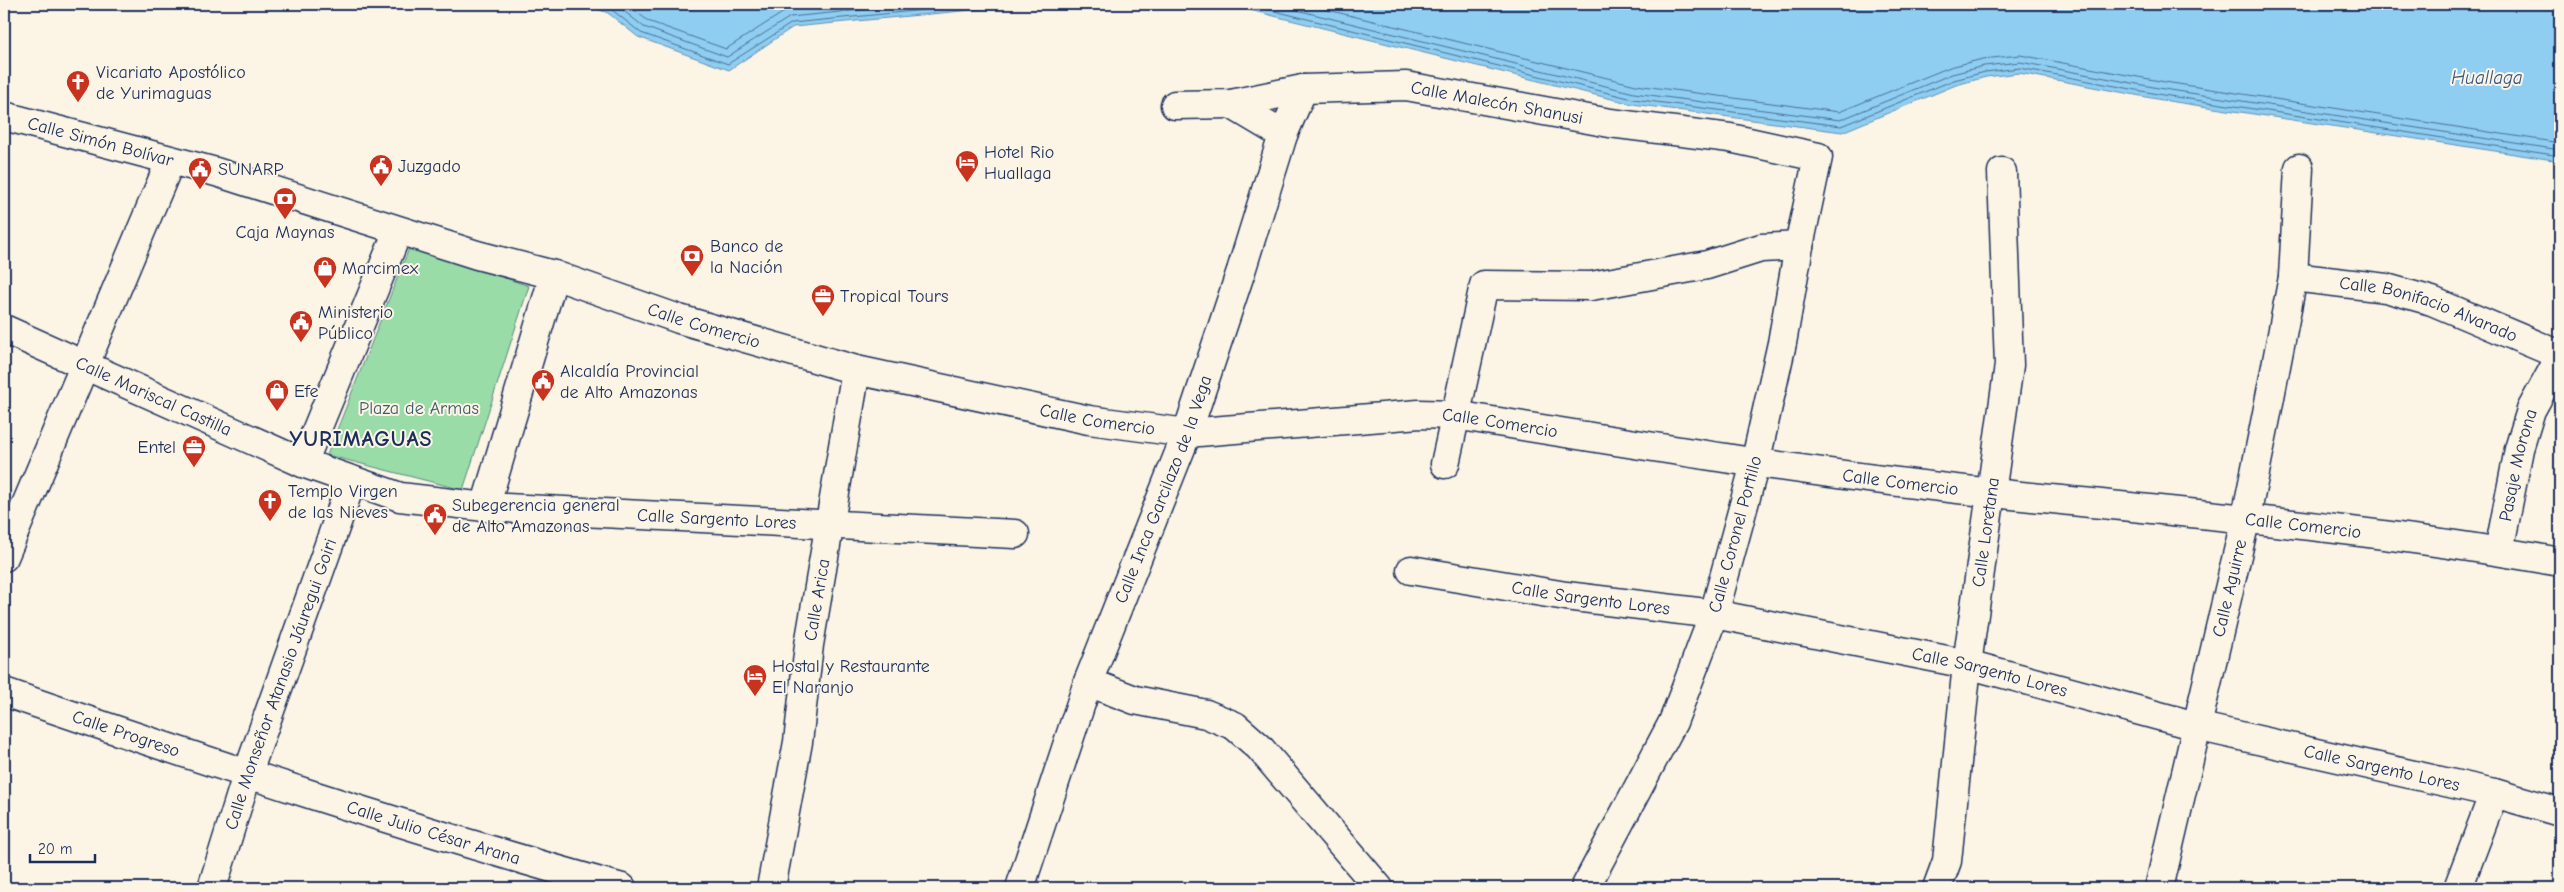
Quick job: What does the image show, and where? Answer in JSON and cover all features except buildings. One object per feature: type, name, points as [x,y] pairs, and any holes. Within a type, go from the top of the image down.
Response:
[{"type":"street","name":"Calle Malecón Shanusi","points":[[1175,105],[1232,104],[1303,89],[1406,86],[1610,123],[1730,138],[1818,157]]},
{"type":"street","name":"Calle Inca Garcilazo de la Vega","points":[[1020,888],[1088,682],[1187,433],[1283,136],[1303,89]]},
{"type":"street","points":[[1232,104],[1283,136]]},
{"type":"street","name":"Calle Simón Bolívar","points":[[4,116],[170,162],[216,172],[456,247]]},
{"type":"street","name":"Calle Coronel Portillo","points":[[1585,888],[1673,722],[1714,614],[1755,464],[1782,343],[1799,246],[1818,157]]},
{"type":"street","points":[[4,557],[83,364],[170,162]]},
{"type":"street","name":"Calle Aguirre","points":[[2158,888],[2246,517],[2293,277],[2300,168]]},
{"type":"street","name":"Calle Loretana","points":[[1937,888],[1947,861],[1968,664],[2009,365],[2002,172]]},
{"type":"street","points":[[303,463],[398,230]]},
{"type":"street","points":[[1445,464],[1484,285],[1591,286],[1707,265],[1761,248],[1799,246]]},
{"type":"street","name":"Calle Comercio","points":[[456,247],[554,275],[679,319],[856,370],[1089,420],[1187,433],[1419,414],[1455,415],[1755,464],[1992,493],[2246,517],[2499,551],[2560,562]]},
{"type":"street","points":[[485,507],[554,275]]},
{"type":"street","name":"Calle Bonifacio Alvarado","points":[[2293,277],[2386,288],[2432,301],[2560,356]]},
{"type":"street","name":"Calle Mariscal Castilla","points":[[4,329],[303,463]]},
{"type":"street","name":"Pasaje Morona","points":[[2499,551],[2519,449],[2531,410],[2560,356]]},
{"type":"street","name":"Calle Arica","points":[[771,888],[798,742],[809,645],[856,370]]},
{"type":"street","name":"Calle Sargento Lores","points":[[303,463],[400,497],[485,507],[1015,534]]},
{"type":"street","name":"Calle Monseñor Atanasio Jáuregui Goiri","points":[[212,888],[247,775],[352,480]]},
{"type":"street","name":"Calle Sargento Lores","points":[[1411,570],[1566,596],[1714,614],[1968,664],[2196,726],[2494,793],[2560,812]]},
{"type":"street","points":[[1088,682],[1135,700],[1206,714],[1235,726],[1259,747],[1379,888]]},
{"type":"street","name":"Calle Progreso","points":[[4,692],[247,775]]},
{"type":"street","name":"Calle Julio César Arana","points":[[247,775],[487,850],[622,888]]},
{"type":"street","points":[[2458,888],[2494,793]]},
{"type":"green space","name":"Plaza de Armas","points":[[410,246],[529,286],[463,490],[327,455]]},
{"type":"water","points":[[584,4],[1036,4],[793,27],[729,70],[638,37],[608,13]]},
{"type":"water","name":"Huallaga","points":[[1225,4],[2560,4],[2560,161],[2162,100],[2019,73],[1986,77],[1956,85],[1842,132],[1632,104]]},
{"type":"place","name":"Vicariato Apostólico de Yurimaguas","points":[[78,103]]},
{"type":"place","name":"Hotel Rio Huallaga","points":[[967,183]]},
{"type":"place","name":"Juzgado","points":[[381,187]]},
{"type":"place","name":"SUNARP","points":[[200,190]]},
{"type":"place","name":"Caja Maynas","points":[[285,220]]},
{"type":"place","name":"Banco de la Nación","points":[[692,277]]},
{"type":"place","name":"Marcimex","points":[[325,289]]},
{"type":"place","name":"Tropical Tours","points":[[823,317]]},
{"type":"place","name":"Ministerio Público","points":[[301,343]]},
{"type":"place","name":"Alcaldía Provincial de Alto Amazonas","points":[[543,402]]},
{"type":"place","name":"Efe","points":[[277,412]]},
{"type":"place","name":"Entel","points":[[194,468]]},
{"type":"place","name":"Templo Virgen de las Nieves","points":[[270,522]]},
{"type":"place","name":"Subegerencia general de Alto Amazonas","points":[[435,536]]},
{"type":"place","name":"Hostal y Restaurante El Naranjo","points":[[755,697]]},
{"type":"district","name":"YURIMAGUAS","points":[[361,438]]}]
